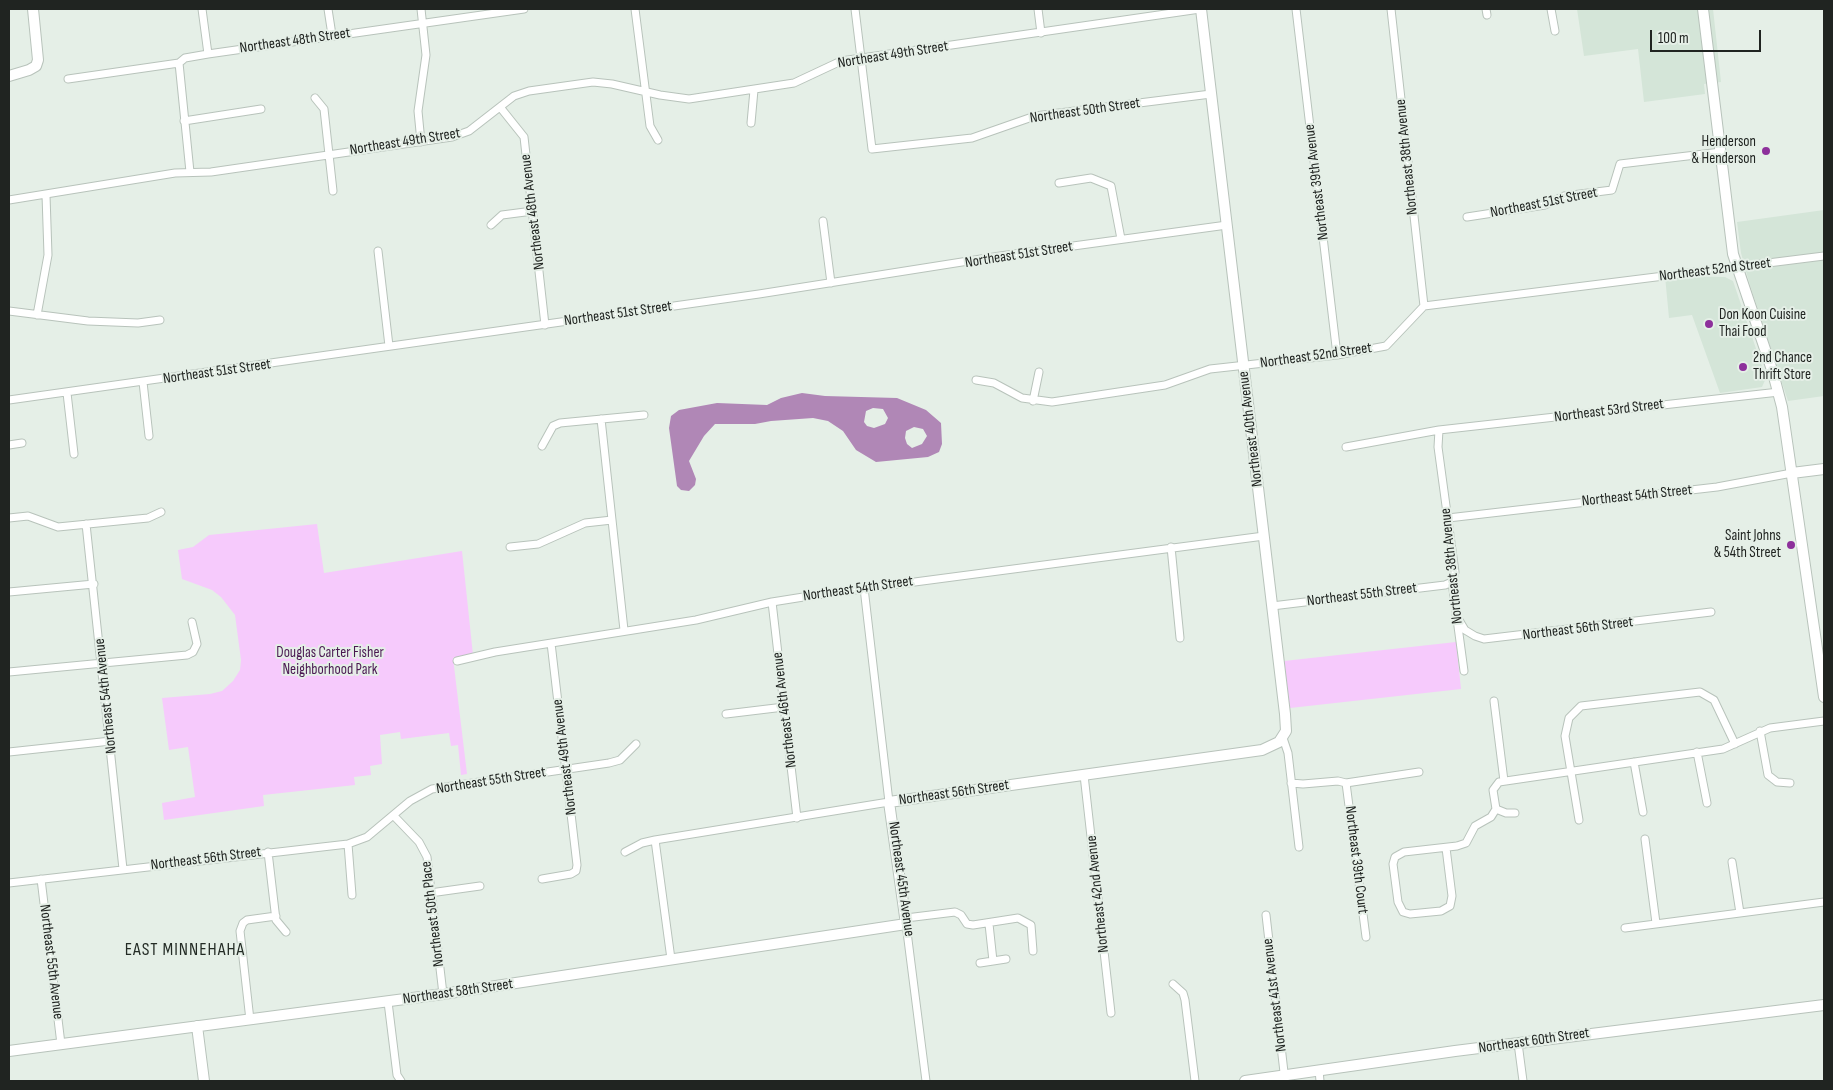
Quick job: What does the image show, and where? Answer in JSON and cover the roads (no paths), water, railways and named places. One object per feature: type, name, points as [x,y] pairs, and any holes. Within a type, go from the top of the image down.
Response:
[{"type":"street","points":[[9,76],[36,66],[39,53],[33,9]]},
{"type":"street","points":[[202,9],[208,54]]},
{"type":"street","points":[[328,9],[332,35]]},
{"type":"street","points":[[420,9],[426,55],[418,111],[421,142]]},
{"type":"street","name":"Northeast 48th Street","points":[[68,79],[180,63],[185,58],[208,54],[524,9]]},
{"type":"street","points":[[636,9],[650,126],[658,140]]},
{"type":"street","points":[[854,9],[860,59]]},
{"type":"street","points":[[1038,9],[1041,34]]},
{"type":"street","name":"Northeast 49th Street","points":[[9,200],[190,172],[211,172],[452,137],[469,131],[514,96],[529,91],[593,82],[689,99],[794,83],[841,62],[1041,34],[1200,9]]},
{"type":"street","name":"Northeast 40th Avenue","points":[[1200,9],[1286,723],[1283,738],[1288,753],[1299,847]]},
{"type":"street","name":"Northeast 39th Avenue","points":[[1296,9],[1337,355]]},
{"type":"street","name":"Northeast 38th Avenue","points":[[1391,9],[1424,306]]},
{"type":"street","points":[[1552,9],[1555,31]]},
{"type":"street","points":[[1703,9],[1736,267],[1779,392],[1824,697]]},
{"type":"street","name":"Northeast 50th Street","points":[[860,59],[872,150],[972,138],[1035,116],[1211,94]]},
{"type":"street","points":[[180,63],[190,172]]},
{"type":"street","points":[[752,123],[754,90]]},
{"type":"street","points":[[315,98],[324,109],[331,154],[330,164],[333,191]]},
{"type":"street","name":"Northeast 48th Avenue","points":[[500,107],[524,137],[546,324]]},
{"type":"street","points":[[184,120],[261,109]]},
{"type":"street","name":"Northeast 51st Street","points":[[1466,217],[1545,206],[1564,196],[1612,190],[1620,164],[1721,152]]},
{"type":"street","points":[[1060,183],[1091,178],[1111,186],[1121,240]]},
{"type":"street","points":[[37,315],[48,255],[46,195]]},
{"type":"street","points":[[491,225],[502,215],[532,211]]},
{"type":"street","points":[[823,221],[831,282]]},
{"type":"street","name":"Northeast 51st Street","points":[[9,400],[1227,225]]},
{"type":"street","points":[[378,251],[389,346]]},
{"type":"street","name":"Northeast 52nd Street","points":[[976,380],[994,383],[1022,398],[1033,401],[1052,402],[1165,385],[1210,369],[1243,367],[1337,355],[1386,346],[1424,306],[1824,256]]},
{"type":"street","points":[[9,311],[104,322],[138,323],[160,320]]},
{"type":"street","points":[[1033,401],[1039,372]]},
{"type":"street","points":[[143,382],[149,436]]},
{"type":"street","name":"Northeast 53rd Street","points":[[1346,447],[1439,430],[1779,392]]},
{"type":"street","points":[[67,393],[74,454]]},
{"type":"street","points":[[542,446],[553,426],[644,415]]},
{"type":"street","points":[[601,419],[624,630]]},
{"type":"street","name":"Northeast 38th Avenue","points":[[1439,430],[1438,447],[1455,572],[1452,582],[1464,671]]},
{"type":"street","points":[[9,445],[22,443]]},
{"type":"street","name":"Northeast 54th Street","points":[[1448,518],[1717,487],[1824,469]]},
{"type":"street","points":[[9,518],[28,516],[58,526],[148,518],[160,512]]},
{"type":"street","points":[[510,547],[538,544],[584,523],[612,520]]},
{"type":"street","name":"Northeast 54th Avenue","points":[[86,524],[111,741],[123,869]]},
{"type":"street","name":"Northeast 54th Street","points":[[457,661],[495,652],[696,620],[772,602],[864,588],[1264,536]]},
{"type":"street","points":[[1171,548],[1180,638]]},
{"type":"street","name":"Northeast 55th Street","points":[[1272,606],[1445,585],[1452,582]]},
{"type":"street","points":[[9,592],[94,584]]},
{"type":"street","name":"Northeast 45th Avenue","points":[[864,588],[889,802],[926,1081]]},
{"type":"street","name":"Northeast 46th Avenue","points":[[772,602],[797,818]]},
{"type":"street","name":"Northeast 56th Street","points":[[1456,615],[1465,630],[1474,636],[1484,639],[1711,612]]},
{"type":"street","points":[[9,672],[186,655],[196,648],[196,633],[192,622]]},
{"type":"street","name":"Northeast 49th Avenue","points":[[542,879],[571,874],[576,870],[567,769],[551,643]]},
{"type":"street","points":[[1579,820],[1572,772],[1569,766],[1565,727],[1575,710],[1587,705],[1700,692],[1714,700],[1735,744]]},
{"type":"street","points":[[1494,701],[1504,780]]},
{"type":"street","points":[[726,714],[784,707]]},
{"type":"street","points":[[1446,848],[1452,896],[1450,906],[1441,911],[1410,914],[1403,912],[1398,902],[1393,864],[1395,857],[1404,852],[1446,848],[1466,843],[1475,826],[1491,817],[1496,809],[1493,790],[1496,784],[1504,780],[1572,772],[1723,749],[1770,728],[1824,722]]},
{"type":"street","points":[[1760,731],[1768,775],[1772,780],[1790,783]]},
{"type":"street","name":"Northeast 56th Street","points":[[625,852],[642,843],[655,840],[889,802],[1262,750],[1275,746],[1283,738]]},
{"type":"street","points":[[9,752],[111,741]]},
{"type":"street","name":"Northeast 55th Street","points":[[394,816],[410,801],[432,789],[620,760],[636,744]]},
{"type":"street","points":[[1697,752],[1707,803]]},
{"type":"street","points":[[1634,762],[1643,812]]},
{"type":"street","points":[[1291,783],[1303,784],[1338,781],[1346,783],[1419,772]]},
{"type":"street","name":"Northeast 42nd Avenue","points":[[1084,775],[1112,1013]]},
{"type":"street","name":"Northeast 39th Court","points":[[1346,783],[1366,937]]},
{"type":"street","points":[[1496,809],[1506,813],[1515,813]]},
{"type":"street","name":"Northeast 56th Street","points":[[9,883],[348,844],[367,838],[394,816]]},
{"type":"street","name":"Northeast 50th Place","points":[[394,816],[425,851],[442,994]]},
{"type":"street","points":[[1644,839],[1656,923]]},
{"type":"street","points":[[655,840],[671,959]]},
{"type":"street","points":[[348,844],[352,896]]},
{"type":"street","points":[[268,852],[276,920],[286,932]]},
{"type":"street","points":[[1732,862],[1740,913]]},
{"type":"street","name":"Northeast 55th Avenue","points":[[41,879],[61,1044]]},
{"type":"street","points":[[430,893],[480,886]]},
{"type":"street","points":[[1625,928],[1824,902]]},
{"type":"street","points":[[906,921],[950,911],[959,913],[970,925],[989,924],[1018,918],[1030,925],[1033,951]]},
{"type":"street","name":"Northeast 41st Avenue","points":[[1266,915],[1284,1078]]},
{"type":"street","points":[[250,1020],[241,940],[243,923],[247,920],[276,916]]},
{"type":"street","name":"Northeast 58th Street","points":[[9,1051],[388,1002],[906,921]]},
{"type":"street","points":[[989,924],[993,962]]},
{"type":"street","points":[[980,963],[1006,959]]},
{"type":"street","points":[[1173,984],[1183,993],[1185,1000],[1195,1081]]},
{"type":"street","points":[[388,1002],[396,1075],[401,1081]]},
{"type":"street","name":"Northeast 60th Street","points":[[1245,1081],[1284,1078],[1319,1070],[1518,1043],[1824,1005]]},
{"type":"street","points":[[197,1026],[204,1081]]},
{"type":"street","points":[[1518,1043],[1523,1081]]},
{"type":"street","points":[[1319,1070],[1320,1081]]},
{"type":"place","name":"Henderson & Henderson","points":[[1766,151]]},
{"type":"place","name":"Don Koon Cuisine Thai Food","points":[[1709,324]]},
{"type":"place","name":"2nd Chance Thrift Store","points":[[1743,367]]},
{"type":"place","name":"Saint Johns & 54th Street","points":[[1791,545]]},
{"type":"district","name":"EAST MINNEHAHA","points":[[185,950]]},
{"type":"park label","name":"Douglas Carter Fisher Neighborhood Park","points":[[330,662]]}]
